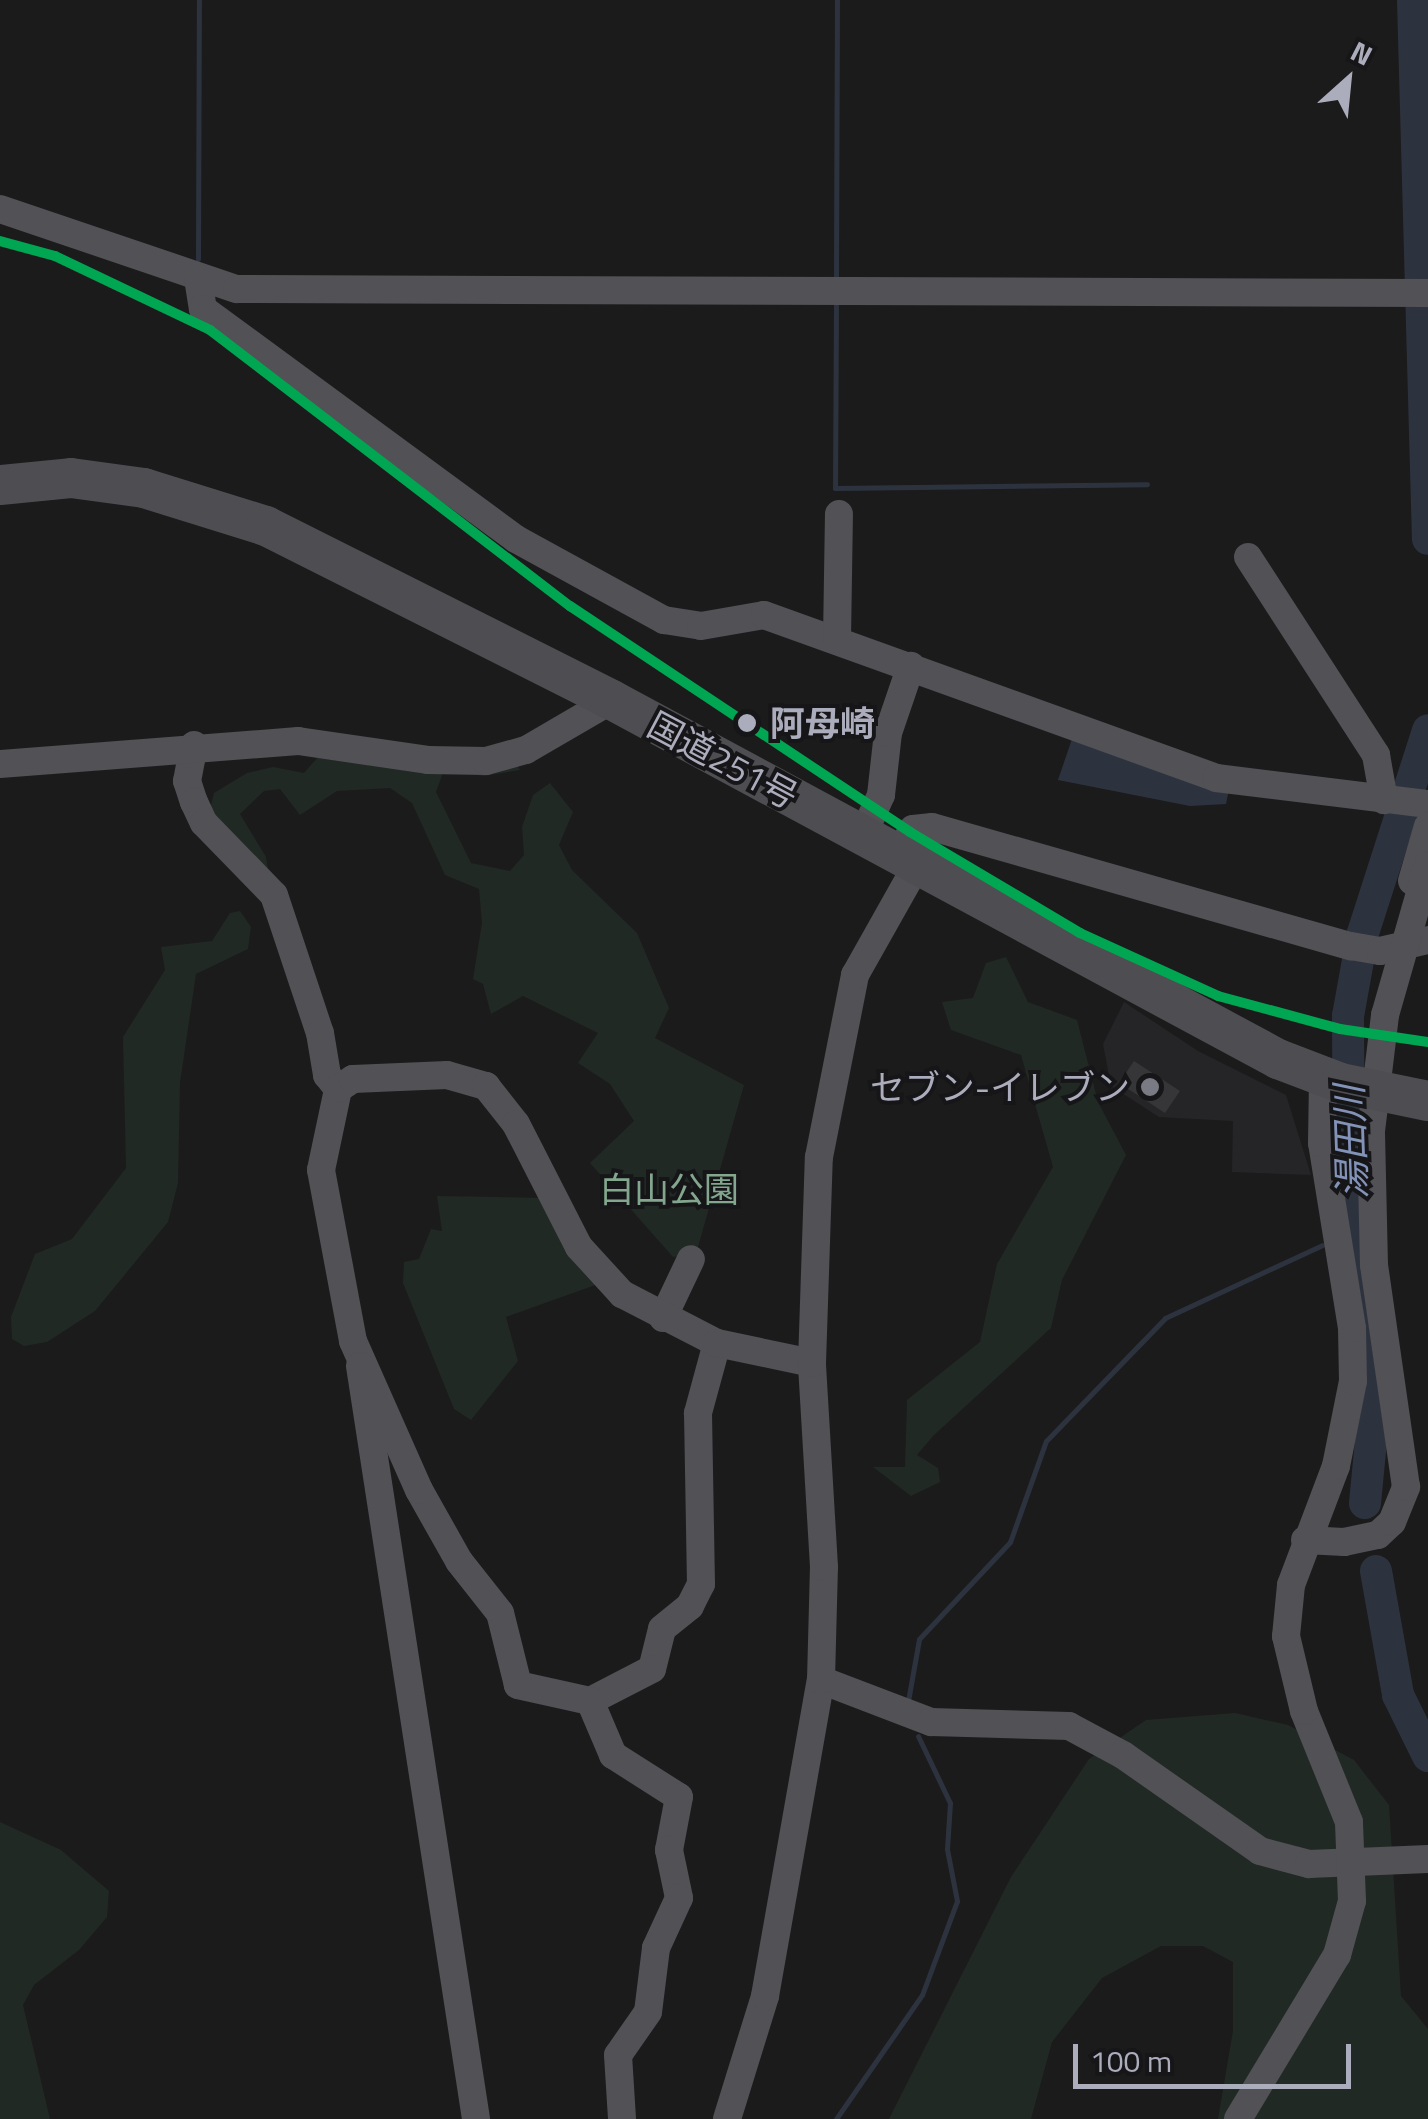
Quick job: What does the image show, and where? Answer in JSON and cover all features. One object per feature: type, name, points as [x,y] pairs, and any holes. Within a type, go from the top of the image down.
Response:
[{"type":"highway","name":"国道251号","points":[[0,485],[71,478],[144,488],[250,520],[612,700],[1184,1011],[1344,1082],[1428,1102]]},
{"type":"street","points":[[0,210],[237,289],[1417,293]]},
{"type":"street","points":[[198,278],[204,309],[516,539],[664,620],[701,626],[764,615],[837,638],[1216,778],[1388,801],[1428,818],[1386,951]]},
{"type":"street","points":[[837,638],[839,514]]},
{"type":"street","points":[[1248,557],[1376,755],[1388,801]]},
{"type":"street","points":[[863,835],[880,795],[888,733],[911,666]]},
{"type":"street","points":[[0,764],[194,745],[298,741],[428,760],[486,761],[526,750],[612,700]]},
{"type":"street","points":[[194,745],[187,781],[194,802],[204,823],[274,895],[320,1033],[327,1076],[338,1089]]},
{"type":"street","points":[[727,2119],[765,1996],[821,1680],[824,1566],[812,1363],[819,1156],[836,1051],[866,949],[908,859],[913,829],[932,827],[1351,946],[1386,951],[1428,940]]},
{"type":"street","points":[[1305,1540],[1344,1542],[1378,1535],[1401,1506],[1405,1468],[1374,1265],[1371,1131],[1385,1015],[1428,865]]},
{"type":"street","points":[[717,1343],[698,1414],[701,1584],[690,1606],[662,1629],[652,1669],[590,1701],[518,1685],[500,1613],[460,1561],[419,1490],[353,1341],[321,1170],[338,1089],[354,1079],[447,1075],[486,1086],[516,1124],[578,1248],[622,1294],[717,1343],[812,1363]]},
{"type":"street","points":[[1238,2119],[1336,1954],[1352,1901],[1356,1860],[1349,1822],[1291,1666],[1288,1604],[1305,1540],[1336,1466],[1353,1380],[1352,1328],[1322,1144],[1344,1082]]},
{"type":"street","points":[[663,1318],[691,1258]]},
{"type":"street","points":[[363,1360],[358,1370],[390,1590],[476,2119]]},
{"type":"street","points":[[821,1680],[930,1722],[1069,1726],[1123,1755],[1260,1851],[1309,1864],[1428,1859]]},
{"type":"street","points":[[590,1701],[613,1755],[679,1796],[669,1850],[679,1898],[656,1948],[648,2012],[618,2055],[622,2119]]},
{"type":"shaded area","points":[[1074,733],[1229,789],[1226,804],[1190,806],[1058,780]]},
{"type":"shaded area","points":[[1124,1002],[1198,1051],[1286,1095],[1311,1175],[1232,1172],[1233,1121],[1159,1117],[1111,1086],[1103,1044]]},
{"type":"green space","name":"白山公園","points":[[326,748],[515,761],[520,770],[484,776],[444,770],[436,792],[471,863],[510,871],[524,855],[522,827],[533,795],[550,783],[573,812],[559,845],[572,870],[637,933],[669,1008],[655,1038],[744,1085],[696,1254],[673,1257],[590,1163],[634,1121],[610,1084],[578,1063],[598,1033],[523,996],[491,1014],[483,984],[473,979],[482,923],[479,889],[445,875],[412,803],[390,788],[337,791],[300,815],[280,789],[264,791],[240,814],[266,857],[270,881],[210,809],[214,793],[247,773],[273,767],[304,773]]},
{"type":"green space","points":[[240,911],[251,927],[248,949],[196,974],[180,1083],[178,1183],[168,1222],[95,1311],[47,1342],[24,1346],[12,1339],[11,1317],[35,1254],[72,1239],[126,1168],[123,1037],[165,970],[161,947],[212,941],[230,913]]},
{"type":"green space","points":[[1006,957],[1028,1002],[1077,1020],[1098,1102],[1126,1155],[1062,1280],[1051,1328],[917,1455],[938,1468],[940,1482],[911,1496],[873,1467],[905,1467],[907,1400],[980,1342],[997,1264],[1053,1167],[1021,1055],[951,1030],[942,1002],[973,998],[986,963]]},
{"type":"green space","points":[[437,1196],[545,1198],[601,1283],[506,1317],[518,1361],[471,1420],[454,1409],[403,1283],[404,1262],[419,1259],[431,1229],[442,1231]]},
{"type":"green space","points":[[1235,1713],[1288,1725],[1354,1760],[1389,1805],[1401,1996],[1428,2029],[1428,2119],[1218,2119],[1233,2031],[1233,1962],[1203,1946],[1161,1946],[1102,1978],[1052,2042],[1031,2119],[889,2119],[1011,1877],[1089,1759],[1146,1720]]},
{"type":"green space","points":[[0,1822],[61,1850],[109,1891],[107,1917],[79,1950],[34,1985],[23,2005],[50,2119],[0,2119]]},
{"type":"building","name":"セブン-イレブン","points":[[1134,1061],[1180,1091],[1165,1113],[1119,1083]]},
{"type":"waterway","points":[[198,259],[199,0]]},
{"type":"waterway","points":[[836,279],[837,0]]},
{"type":"waterway","name":"湯田川","points":[[1413,0],[1428,539]]},
{"type":"waterway","points":[[836,303],[835,488],[1147,484]]},
{"type":"waterway","name":"湯田川","points":[[1365,1503],[1374,1409],[1349,1167],[1348,1016],[1363,933],[1428,730]]},
{"type":"waterway","points":[[908,1701],[919,1639],[1010,1542],[1046,1441],[1165,1318],[1322,1245]]},
{"type":"waterway","name":"湯田川","points":[[1376,1571],[1398,1695],[1428,1756]]},
{"type":"waterway","points":[[836,2119],[922,1995],[957,1901],[947,1849],[950,1803],[918,1736]]},
{"type":"transit line","points":[[0,241],[55,256],[210,330],[570,606],[910,832],[1080,933],[1218,996],[1340,1029],[1428,1042]]},
{"type":"place","name":"阿母崎","points":[[747,723]]},
{"type":"place","name":"セブン-イレブン","points":[[1150,1087]]}]
